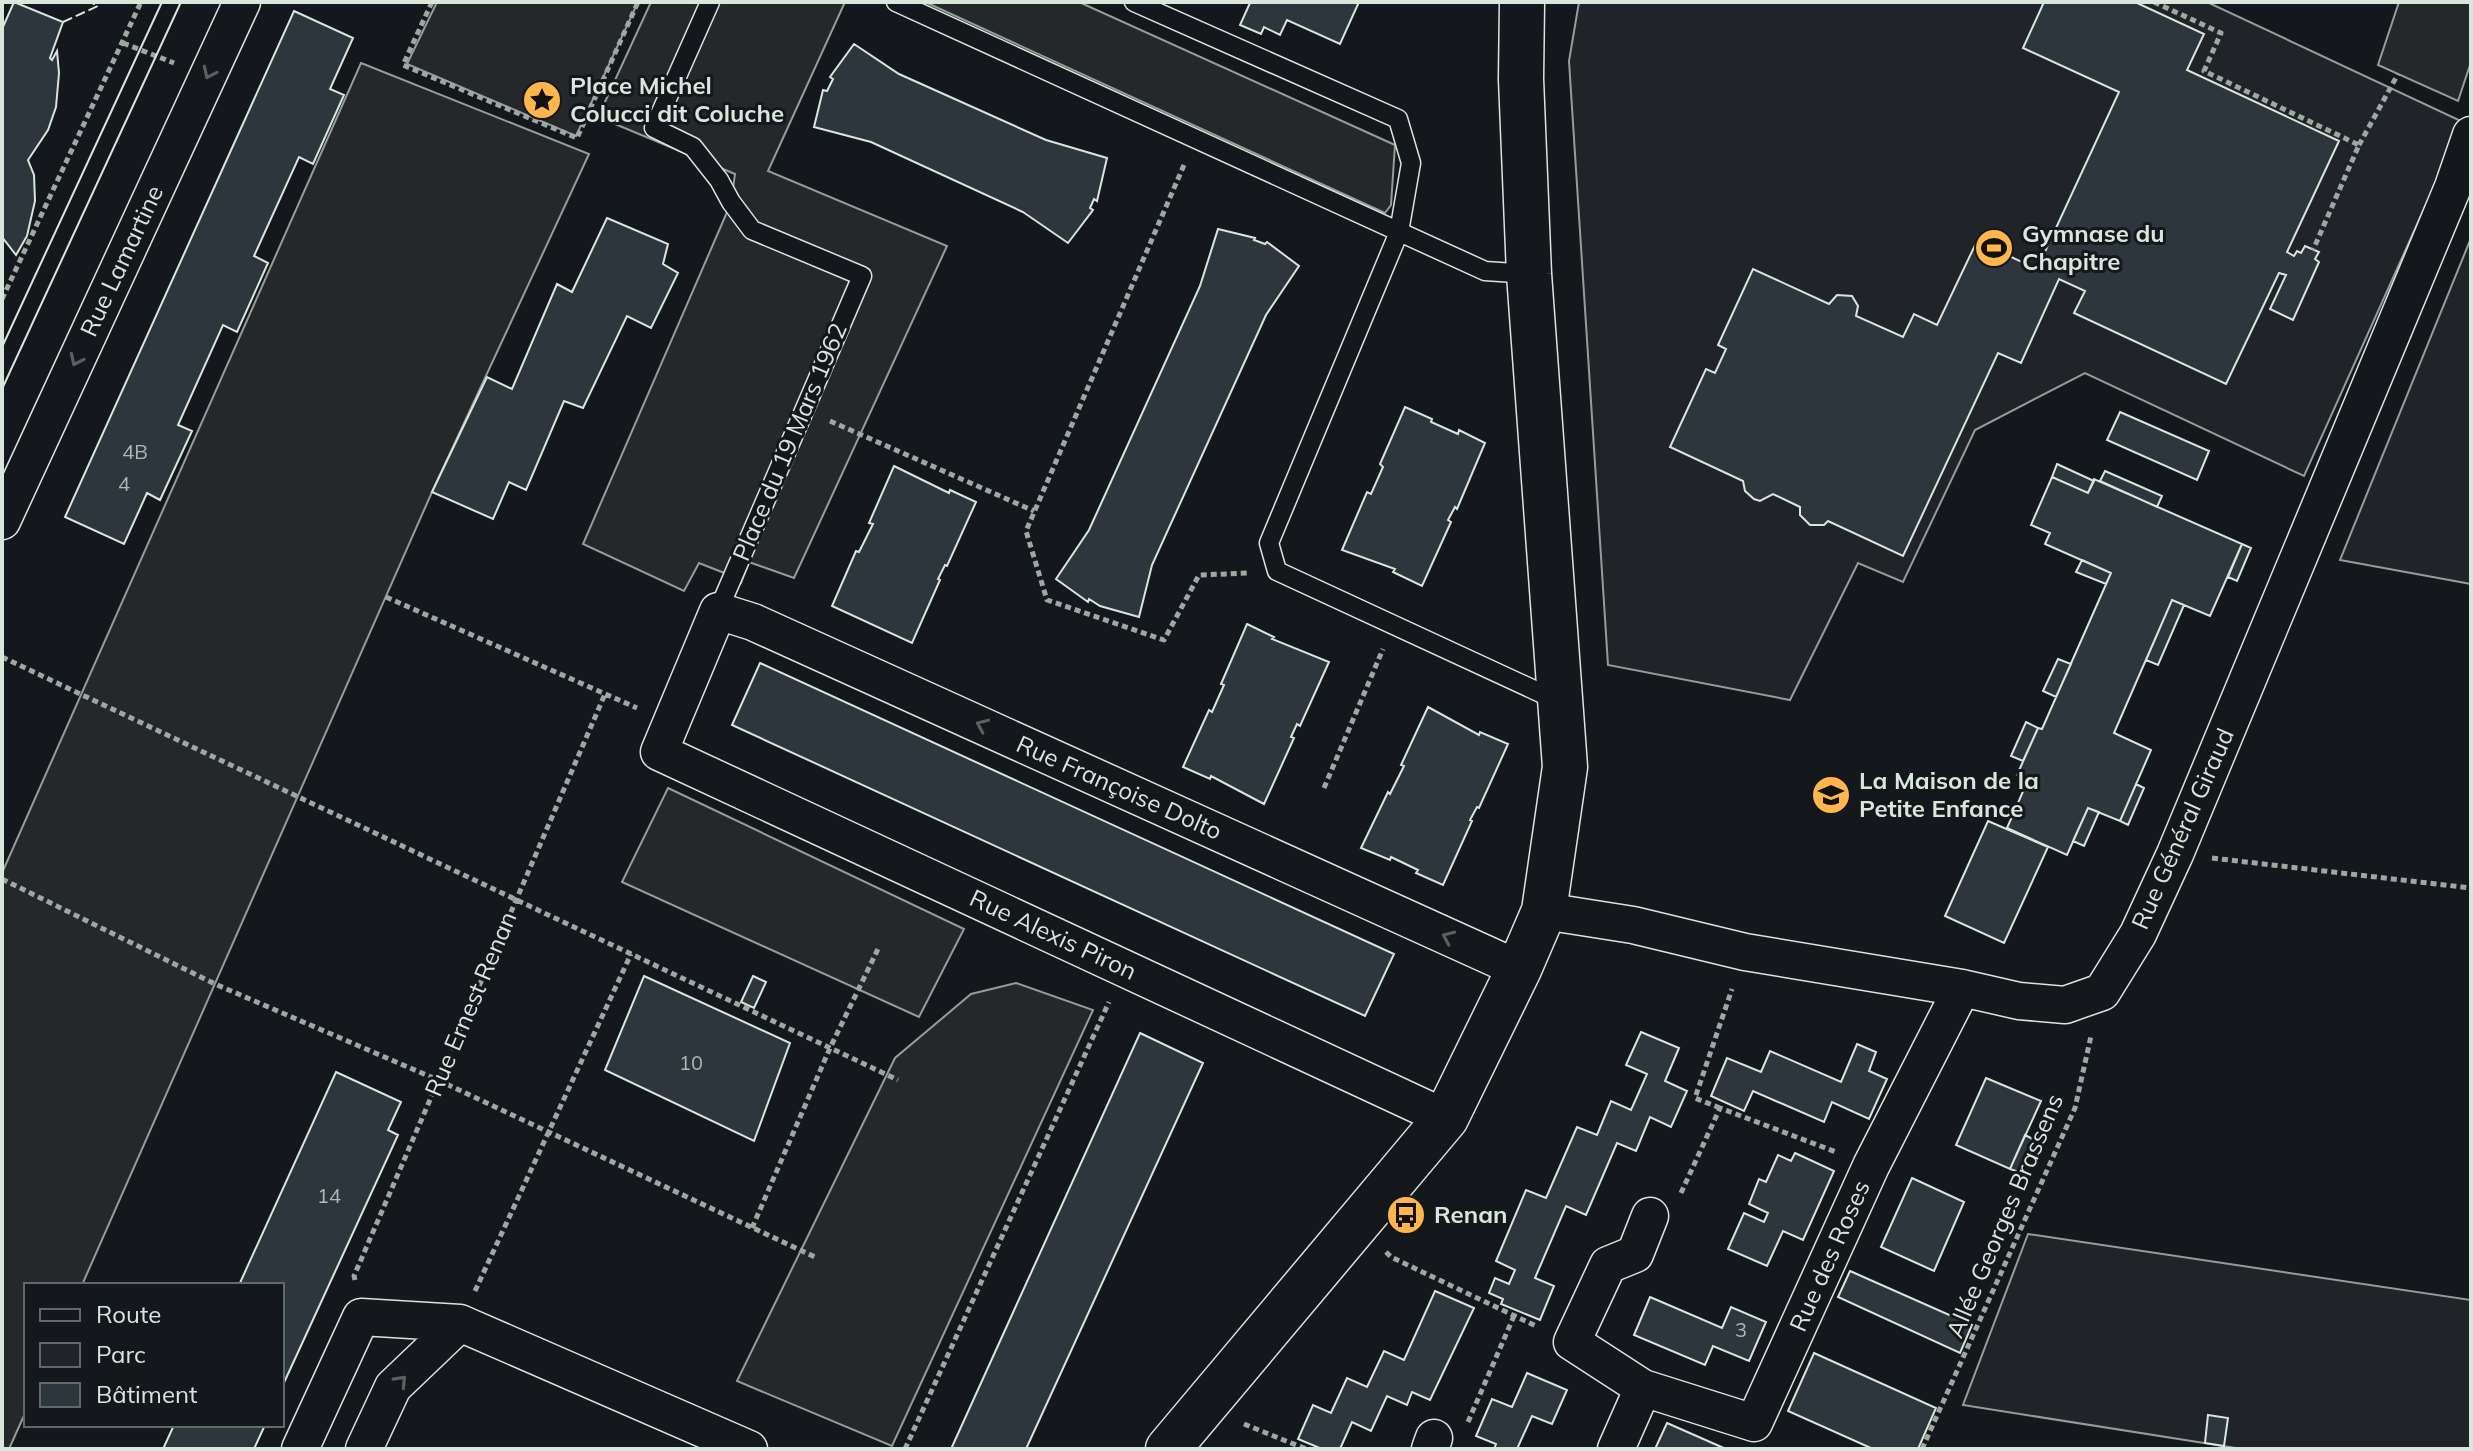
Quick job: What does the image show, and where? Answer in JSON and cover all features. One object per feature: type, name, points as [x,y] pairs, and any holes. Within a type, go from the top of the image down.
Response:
[{"type":"main road","points":[[1168,1449],[1446,1118],[1544,911],[1565,767],[1529,274],[1521,79],[1522,2]]},
{"type":"street","name":"Rue Lamartine","points":[[2,521],[242,2]]},
{"type":"street","name":"Rue Général Giraud","points":[[2102,992],[2138,934],[2175,854],[2453,187],[2471,135]]},
{"type":"street","name":"Place du 19 Mars 1962","points":[[665,738],[718,611]]},
{"type":"street","name":"Rue Françoise Dolto","points":[[718,611],[753,622],[1519,969]]},
{"type":"street","name":"Rue Alexis Piron","points":[[665,738],[1124,968],[1446,1118]]},
{"type":"street","points":[[1544,911],[1633,925],[1745,952],[1962,988],[2019,1001],[2065,1005],[2102,992]]},
{"type":"street","name":"Rue des Roses","points":[[1572,1342],[1643,1388],[1754,1423],[1871,1166],[1962,988]]},
{"type":"street","points":[[1572,1342],[1608,1265],[1635,1254],[1650,1216]]},
{"type":"street","points":[[300,1449],[361,1317],[460,1323],[749,1449]]},
{"type":"street","points":[[364,1449],[393,1387],[460,1323]]},
{"type":"street","points":[[1616,1449],[1643,1388]]},
{"type":"lane","name":"Place du 19 Mars 1962","points":[[710,2],[654,128],[693,147],[752,230],[862,276],[718,611]]},
{"type":"lane","points":[[896,2],[1485,271],[1529,274]]},
{"type":"lane","points":[[1134,2],[1398,119],[1411,163],[1399,232],[1269,543],[1277,571],[1560,702]]},
{"type":"path","points":[[2,299],[141,2]]},
{"type":"path","points":[[432,2],[403,65],[577,138],[638,2]]},
{"type":"path","points":[[2154,2],[2221,33],[2204,71],[2359,145]]},
{"type":"path","points":[[123,43],[207,77]]},
{"type":"path","points":[[2313,250],[2359,145],[2398,74]]},
{"type":"path","points":[[1196,139],[1026,531],[1047,600],[1164,640],[1199,575],[1277,571]]},
{"type":"path","points":[[804,410],[1034,511]]},
{"type":"path","points":[[386,597],[605,694],[665,738]]},
{"type":"path","points":[[1324,788],[1393,625]]},
{"type":"path","points":[[2,657],[898,1080]]},
{"type":"path","name":"Rue Ernest Renan","points":[[361,1317],[354,1276],[605,694]]},
{"type":"path","points":[[2175,854],[2471,888]]},
{"type":"path","points":[[2,879],[215,984],[438,1080],[815,1257]]},
{"type":"path","points":[[752,1228],[830,1048],[878,949]]},
{"type":"path","points":[[1745,952],[1695,1098],[1871,1166]]},
{"type":"path","points":[[460,1323],[631,954]]},
{"type":"path","points":[[905,1449],[1124,968]]},
{"type":"path","name":"Allée Georges Brassens","points":[[1922,1449],[2075,1108],[2102,992]]},
{"type":"path","points":[[1650,1216],[1676,1206],[1720,1108]]},
{"type":"path","points":[[1356,1223],[1391,1257],[1572,1342]]},
{"type":"path","points":[[1432,1444],[1466,1427],[1514,1316]]},
{"type":"path","points":[[1202,1408],[1306,1449]]},
{"type":"green space","name":"Gymnase du Chapitre","points":[[1579,2],[2207,2],[2463,122],[2304,476],[2085,373],[1975,430],[1903,582],[1858,563],[1790,700],[1608,665],[1569,61]]},
{"type":"green space","points":[[2471,238],[2471,584],[2340,560]]},
{"type":"green space","points":[[2028,1234],[2471,1300],[2471,1449],[2242,1449],[1963,1405]]},
{"type":"shaded area","name":"Place Michel Colucci dit Coluche","points":[[437,2],[638,2],[576,136],[407,64]]},
{"type":"shaded area","points":[[651,2],[845,2],[768,171],[947,246],[794,578],[749,562],[741,583],[732,576],[699,563],[684,591],[583,544],[731,203],[735,174],[598,117]]},
{"type":"shaded area","points":[[925,2],[1079,2],[1395,145],[1391,205],[1385,213]]},
{"type":"shaded area","points":[[2399,2],[2471,2],[2471,62],[2458,101],[2378,65]]},
{"type":"shaded area","points":[[361,63],[589,154],[432,492],[83,1283],[24,1283],[24,1415],[9,1449],[2,1449],[2,873]]},
{"type":"shaded area","points":[[668,788],[964,929],[919,1017],[622,882]]},
{"type":"shaded area","points":[[1016,983],[1093,1010],[892,1446],[737,1381],[895,1058],[971,994]]},
{"type":"building","points":[[14,2],[63,22],[50,58],[52,60],[57,51],[56,107],[48,130],[28,160],[34,175],[35,201],[27,236],[16,255],[2,237],[2,29]]},
{"type":"building","points":[[1248,2],[1359,2],[1340,44],[1287,20],[1280,35],[1264,27],[1261,34],[1240,25]]},
{"type":"building","points":[[2044,2],[2135,2],[2204,34],[2187,70],[2339,141],[2287,252],[2294,256],[2297,251],[2301,253],[2305,246],[2319,252],[2315,259],[2319,262],[2293,320],[2270,309],[2286,275],[2279,273],[2226,384],[2074,313],[2085,291],[2059,279],[2021,363],[1998,353],[1903,556],[1828,521],[1824,525],[1810,525],[1800,515],[1800,507],[1773,494],[1760,501],[1754,499],[1745,491],[1743,481],[1670,447],[1706,369],[1715,373],[1726,349],[1718,345],[1753,269],[1829,304],[1837,295],[1852,296],[1858,306],[1856,316],[1903,337],[1914,314],[1937,325],[1977,241],[2037,269],[2119,92],[2023,48]]},
{"type":"building","points":[[294,11],[353,38],[330,89],[344,95],[313,164],[299,157],[254,256],[268,263],[237,332],[223,325],[178,425],[192,431],[160,500],[147,493],[124,544],[65,517]]},
{"type":"building","points":[[854,44],[899,74],[1046,140],[1107,158],[1097,201],[1094,199],[1090,208],[1093,210],[1068,243],[1023,212],[871,142],[814,127],[823,90],[827,91],[833,79],[830,77]]},
{"type":"building","points":[[607,218],[668,244],[663,264],[678,273],[651,328],[627,316],[583,408],[564,401],[526,490],[509,482],[493,519],[432,492],[487,377],[512,389],[557,284],[572,292]]},
{"type":"building","points":[[1218,229],[1255,238],[1265,244],[1267,242],[1299,266],[1266,315],[1152,565],[1139,617],[1100,606],[1089,599],[1088,602],[1056,579],[1089,530],[1200,286]]},
{"type":"building","points":[[1405,407],[1432,419],[1431,422],[1458,434],[1459,430],[1485,443],[1457,509],[1455,507],[1448,520],[1451,522],[1422,586],[1393,572],[1395,569],[1342,550],[1367,492],[1371,494],[1383,467],[1380,464]]},
{"type":"building","points":[[2120,412],[2209,451],[2197,480],[2107,440]]},
{"type":"building","points":[[2057,464],[2094,481],[2088,493],[2052,477]]},
{"type":"building","points":[[894,466],[949,493],[950,490],[976,502],[938,579],[912,643],[832,606],[856,551],[859,552],[873,524],[869,523]]},
{"type":"building","points":[[2105,471],[2162,496],[2157,507],[2100,481]]},
{"type":"building","points":[[2052,477],[2088,493],[2094,479],[2242,544],[2210,616],[2172,600],[2114,733],[2151,750],[2120,821],[2088,808],[2067,855],[2007,828],[2028,780],[2017,775],[2038,728],[2042,729],[2111,573],[2045,544],[2050,533],[2031,525]]},
{"type":"building","points":[[2242,544],[2251,548],[2237,581],[2228,577]]},
{"type":"building","points":[[2082,560],[2111,573],[2106,584],[2076,572]]},
{"type":"building","points":[[2172,600],[2184,605],[2158,665],[2146,660]]},
{"type":"building","points":[[1247,624],[1274,637],[1272,639],[1329,662],[1300,726],[1297,724],[1291,737],[1294,738],[1264,804],[1211,776],[1210,779],[1183,767],[1209,710],[1212,712]]},
{"type":"building","points":[[2058,659],[2071,664],[2056,697],[2043,691]]},
{"type":"building","points":[[760,663],[1394,954],[1365,1016],[732,725]]},
{"type":"building","points":[[1428,707],[1479,735],[1480,732],[1508,744],[1479,808],[1470,820],[1443,885],[1391,857],[1390,860],[1361,848],[1404,766],[1401,765]]},
{"type":"building","points":[[2026,722],[2038,728],[2023,761],[2011,756]]},
{"type":"building","points":[[2136,784],[2144,788],[2128,825],[2120,821]]},
{"type":"building","points":[[2088,808],[2099,812],[2084,846],[2073,841]]},
{"type":"building","points":[[1988,821],[2048,847],[2004,943],[1945,916]]},
{"type":"building","points":[[644,976],[790,1043],[754,1141],[605,1070]]},
{"type":"building","points":[[753,976],[766,982],[754,1008],[741,1002]]},
{"type":"building","points":[[1641,1032],[1679,1048],[1665,1081],[1687,1091],[1671,1127],[1650,1117],[1636,1151],[1617,1143],[1586,1215],[1566,1206],[1535,1278],[1554,1286],[1540,1320],[1501,1304],[1503,1299],[1489,1293],[1495,1278],[1509,1284],[1515,1270],[1496,1261],[1526,1190],[1546,1198],[1577,1127],[1597,1135],[1611,1101],[1631,1110],[1647,1074],[1626,1065]]},
{"type":"building","points":[[1140,1033],[1203,1063],[1026,1449],[951,1449]]},
{"type":"building","points":[[1857,1044],[1876,1052],[1869,1071],[1887,1079],[1869,1119],[1832,1102],[1824,1122],[1753,1091],[1744,1111],[1711,1096],[1727,1058],[1761,1072],[1770,1051],[1841,1082]]},
{"type":"building","points":[[336,1072],[401,1102],[388,1130],[398,1135],[284,1383],[284,1283],[240,1283]]},
{"type":"building","points":[[1986,1078],[2041,1101],[2010,1169],[1956,1145]]},
{"type":"building","points":[[2025,1135],[2033,1139],[2019,1172],[2010,1169]]},
{"type":"building","points":[[1795,1153],[1834,1171],[1803,1240],[1783,1231],[1767,1266],[1728,1249],[1744,1213],[1764,1222],[1768,1213],[1749,1204],[1759,1179],[1766,1182],[1778,1155],[1791,1161]]},
{"type":"building","points":[[1912,1178],[1964,1202],[1934,1271],[1881,1247]]},
{"type":"building","points":[[1850,1271],[1972,1325],[1960,1353],[1838,1297]]},
{"type":"building","points":[[1435,1291],[1474,1308],[1430,1400],[1412,1392],[1407,1405],[1387,1396],[1371,1431],[1352,1422],[1340,1449],[1322,1449],[1298,1439],[1313,1405],[1331,1413],[1347,1378],[1367,1387],[1384,1351],[1404,1360]]},
{"type":"building","points":[[1650,1297],[1722,1328],[1731,1307],[1766,1322],[1749,1361],[1713,1346],[1705,1365],[1634,1335]]},
{"type":"building","points":[[1814,1353],[1936,1408],[1918,1449],[1873,1449],[1788,1411]]},
{"type":"building","points":[[1527,1373],[1567,1390],[1552,1424],[1532,1416],[1517,1449],[1494,1449],[1496,1444],[1476,1436],[1492,1399],[1512,1407]]},
{"type":"building","points":[[2208,1415],[2228,1418],[2224,1446],[2205,1443]]},
{"type":"building","points":[[1667,1423],[1726,1449],[1655,1449]]},
{"type":"building","points":[[173,1427],[264,1427],[254,1449],[163,1449]]},
{"type":"tram line","points":[[2,347],[162,2]]},
{"type":"tram line","points":[[2,389],[181,2]]},
{"type":"fence","points":[[63,22],[98,6],[90,2]]},
{"type":"place","name":"Place Michel Colucci dit Coluche","points":[[542,100]]},
{"type":"place","name":"Gymnase du Chapitre","points":[[1994,248]]},
{"type":"place","name":"La Maison de la Petite Enfance","points":[[1831,795]]},
{"type":"place","name":"Renan","points":[[1406,1215]]}]
